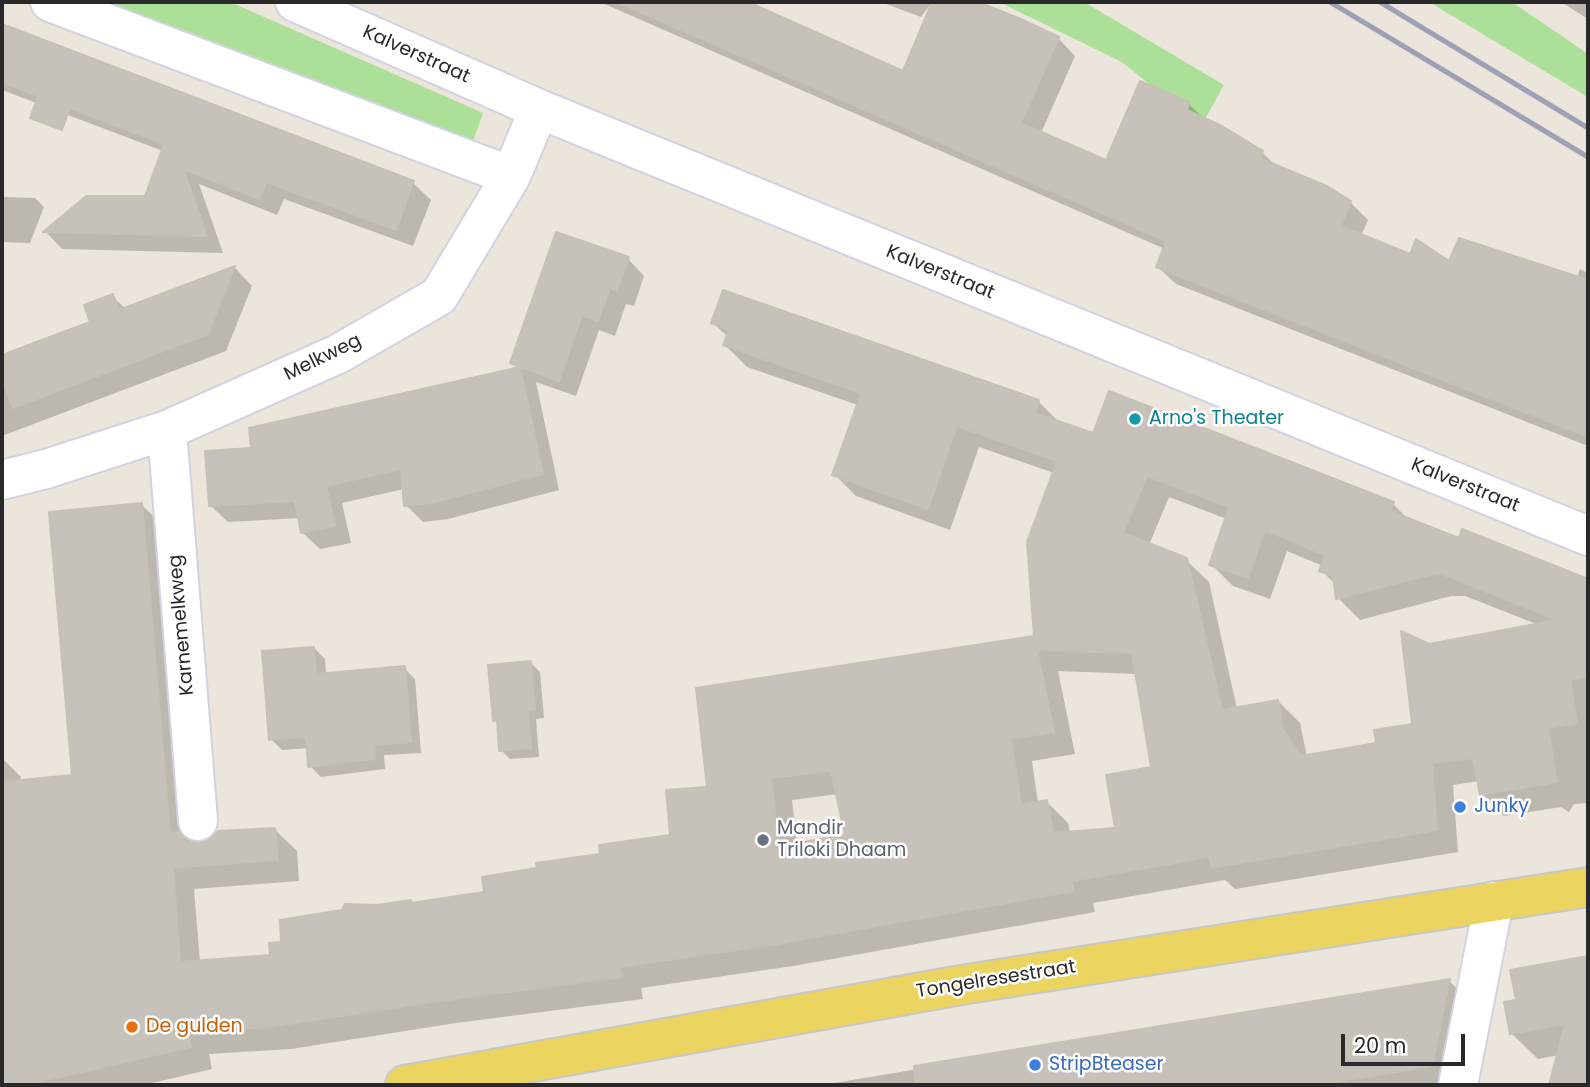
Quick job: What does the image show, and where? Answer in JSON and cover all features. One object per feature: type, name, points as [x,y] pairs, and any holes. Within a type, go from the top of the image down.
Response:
[{"type":"main road","name":"Tongelresestraat","points":[[405,1085],[961,985],[1588,887]]},
{"type":"street","points":[[50,2],[511,176]]},
{"type":"street","name":"Kalverstraat","points":[[295,2],[539,109],[1588,536]]},
{"type":"street","name":"Melkweg","points":[[2,480],[46,469],[167,430],[338,354],[439,296],[511,176],[539,109]]},
{"type":"street","name":"Karnemelkweg","points":[[167,430],[198,821]]},
{"type":"street","points":[[1458,1085],[1494,901]]},
{"type":"green space","points":[[100,2],[230,2],[483,113],[472,144]]},
{"type":"green space","points":[[999,2],[1084,2],[1224,85],[1201,126],[1122,62]]},
{"type":"green space","points":[[1429,2],[1512,2],[1588,54],[1588,97]]},
{"type":"building","points":[[617,2],[748,2],[903,71],[932,2],[978,2],[1021,19],[1059,37],[1021,123],[1106,160],[1140,81],[1190,102],[1187,110],[1222,126],[1263,151],[1259,158],[1327,186],[1351,201],[1341,226],[1410,254],[1416,239],[1449,261],[1459,238],[1588,280],[1588,437],[1156,267],[1166,241]]},
{"type":"building","points":[[2,24],[414,181],[396,230],[266,182],[260,199],[183,169],[207,236],[43,232],[86,196],[145,196],[164,144],[70,108],[62,130],[30,118],[38,96],[2,82]]},
{"type":"building","points":[[556,232],[629,257],[617,291],[610,288],[598,321],[582,315],[559,381],[510,363]]},
{"type":"building","points":[[235,266],[208,334],[13,408],[2,380],[2,355],[90,322],[84,305],[113,294],[119,310]]},
{"type":"building","points":[[723,290],[1039,400],[1035,413],[1093,433],[1109,391],[1394,502],[1390,511],[1459,538],[1462,529],[1588,579],[1588,676],[1570,680],[1577,723],[1548,728],[1557,782],[1480,795],[1473,758],[1432,763],[1437,830],[1211,868],[1209,857],[1072,881],[1074,891],[771,945],[620,967],[622,977],[268,1027],[188,1033],[191,1047],[25,1085],[2,1085],[2,782],[72,775],[49,512],[142,503],[170,833],[180,832],[188,840],[199,843],[210,839],[218,831],[275,828],[278,860],[173,868],[180,962],[270,955],[269,943],[281,942],[280,920],[342,910],[345,904],[377,905],[411,900],[411,903],[484,892],[482,877],[537,868],[536,863],[600,854],[599,845],[670,835],[666,790],[707,787],[696,688],[1034,636],[1027,542],[1057,461],[957,426],[928,509],[832,475],[861,393],[723,345],[729,330],[711,323]],"holes":[[[1147,476],[1229,507],[1209,565],[1248,578],[1265,530],[1325,555],[1319,571],[1333,576],[1336,599],[1442,574],[1557,620],[1429,644],[1401,631],[1412,724],[1374,730],[1376,743],[1301,756],[1283,729],[1278,700],[1222,710],[1187,558],[1123,533]],[[1037,650],[1132,653],[1151,767],[1106,775],[1115,828],[1053,833],[1047,800],[1021,805],[1011,739],[1054,732]],[[831,771],[845,835],[779,846],[771,778]]]},
{"type":"building","points":[[520,367],[543,474],[431,503],[404,506],[401,469],[326,486],[335,526],[301,533],[295,501],[209,506],[205,451],[251,448],[249,428]]},
{"type":"building","points":[[314,647],[316,674],[405,666],[411,742],[374,745],[375,759],[308,767],[306,737],[269,740],[262,651]]},
{"type":"building","points":[[531,661],[535,710],[528,711],[531,748],[499,751],[497,720],[493,721],[488,665]]},
{"type":"building","points":[[1588,956],[1588,1085],[1549,1085],[1565,1024],[1510,1034],[1504,1002],[1516,1000],[1510,970]]},
{"type":"building","points":[[1450,979],[1432,1066],[1318,1085],[916,1085],[914,1066]]},
{"type":"railway","points":[[1330,2],[1588,157]]},
{"type":"railway","points":[[1380,2],[1588,128]]},
{"type":"place","name":"Arno's Theater","points":[[1135,419]]},
{"type":"place","name":"Junky","points":[[1460,807]]},
{"type":"place","name":"Mandir Triloki Dhaam","points":[[763,840]]},
{"type":"place","name":"De gulden","points":[[132,1027]]},
{"type":"place","name":"StripBteaser","points":[[1035,1065]]}]
